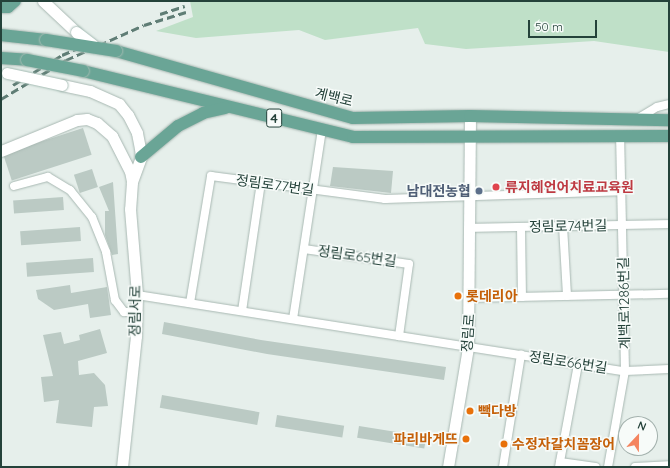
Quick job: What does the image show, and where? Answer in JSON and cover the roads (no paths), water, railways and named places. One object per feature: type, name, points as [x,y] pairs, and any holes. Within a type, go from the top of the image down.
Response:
[{"type":"main road","points":[[1,7],[8,7],[15,1]]},
{"type":"main road","points":[[43,1],[76,32],[93,45]]},
{"type":"main road","name":"계백로","points":[[1,36],[93,45],[353,118],[470,116],[667,119]]},
{"type":"main road","name":"4","points":[[1,58],[27,60],[149,85],[226,108],[353,137],[669,136]]},
{"type":"main road","points":[[4,71],[90,91],[119,104],[128,115],[137,133],[141,157]]},
{"type":"main road","points":[[141,157],[178,126],[203,113],[226,108]]},
{"type":"main road","name":"정림로","points":[[448,467],[468,346],[470,298],[468,197],[470,116]]},
{"type":"main road","points":[[1,151],[77,120],[87,119],[97,123],[112,136],[130,171],[132,182]]},
{"type":"main road","name":"정림서로","points":[[122,467],[131,397],[137,295],[130,209],[132,182],[141,157]]},
{"type":"street","points":[[637,119],[669,104]]},
{"type":"street","points":[[293,319],[322,129]]},
{"type":"street","name":"계백로1286번길","points":[[608,467],[625,371],[620,137]]},
{"type":"street","name":"정림로77번길","points":[[190,303],[211,176],[385,199],[468,197]]},
{"type":"street","points":[[14,186],[48,177],[70,190],[92,218],[106,252],[115,300],[124,312],[136,312]]},
{"type":"street","points":[[242,311],[261,183]]},
{"type":"street","points":[[468,197],[621,191]]},
{"type":"street","name":"정림로74번길","points":[[468,228],[669,224]]},
{"type":"street","points":[[563,226],[567,296]]},
{"type":"street","points":[[521,227],[522,297]]},
{"type":"street","name":"정림로65번길","points":[[304,249],[409,264],[399,336]]},
{"type":"street","points":[[470,298],[669,294]]},
{"type":"street","points":[[137,295],[468,346]]},
{"type":"street","name":"정림로66번길","points":[[468,346],[625,371],[669,369]]},
{"type":"street","points":[[503,467],[521,354]]},
{"type":"street","points":[[578,364],[559,465],[596,467]]},
{"type":"street","points":[[635,467],[669,465]]},
{"type":"railway","points":[[160,14],[185,6]]},
{"type":"railway","points":[[1,99],[66,60],[144,25],[186,12]]},
{"type":"railway","points":[[13,85],[62,55],[85,45]]},
{"type":"place","name":"류지혜언어치료교육원","points":[[496,187]]},
{"type":"place","name":"남대전농협","points":[[479,191]]},
{"type":"place","name":"롯데리아","points":[[458,296]]},
{"type":"place","name":"빽다방","points":[[470,411]]},
{"type":"place","name":"파리바게뜨","points":[[466,439]]},
{"type":"place","name":"수정자갈치꼼장어","points":[[504,444]]}]
